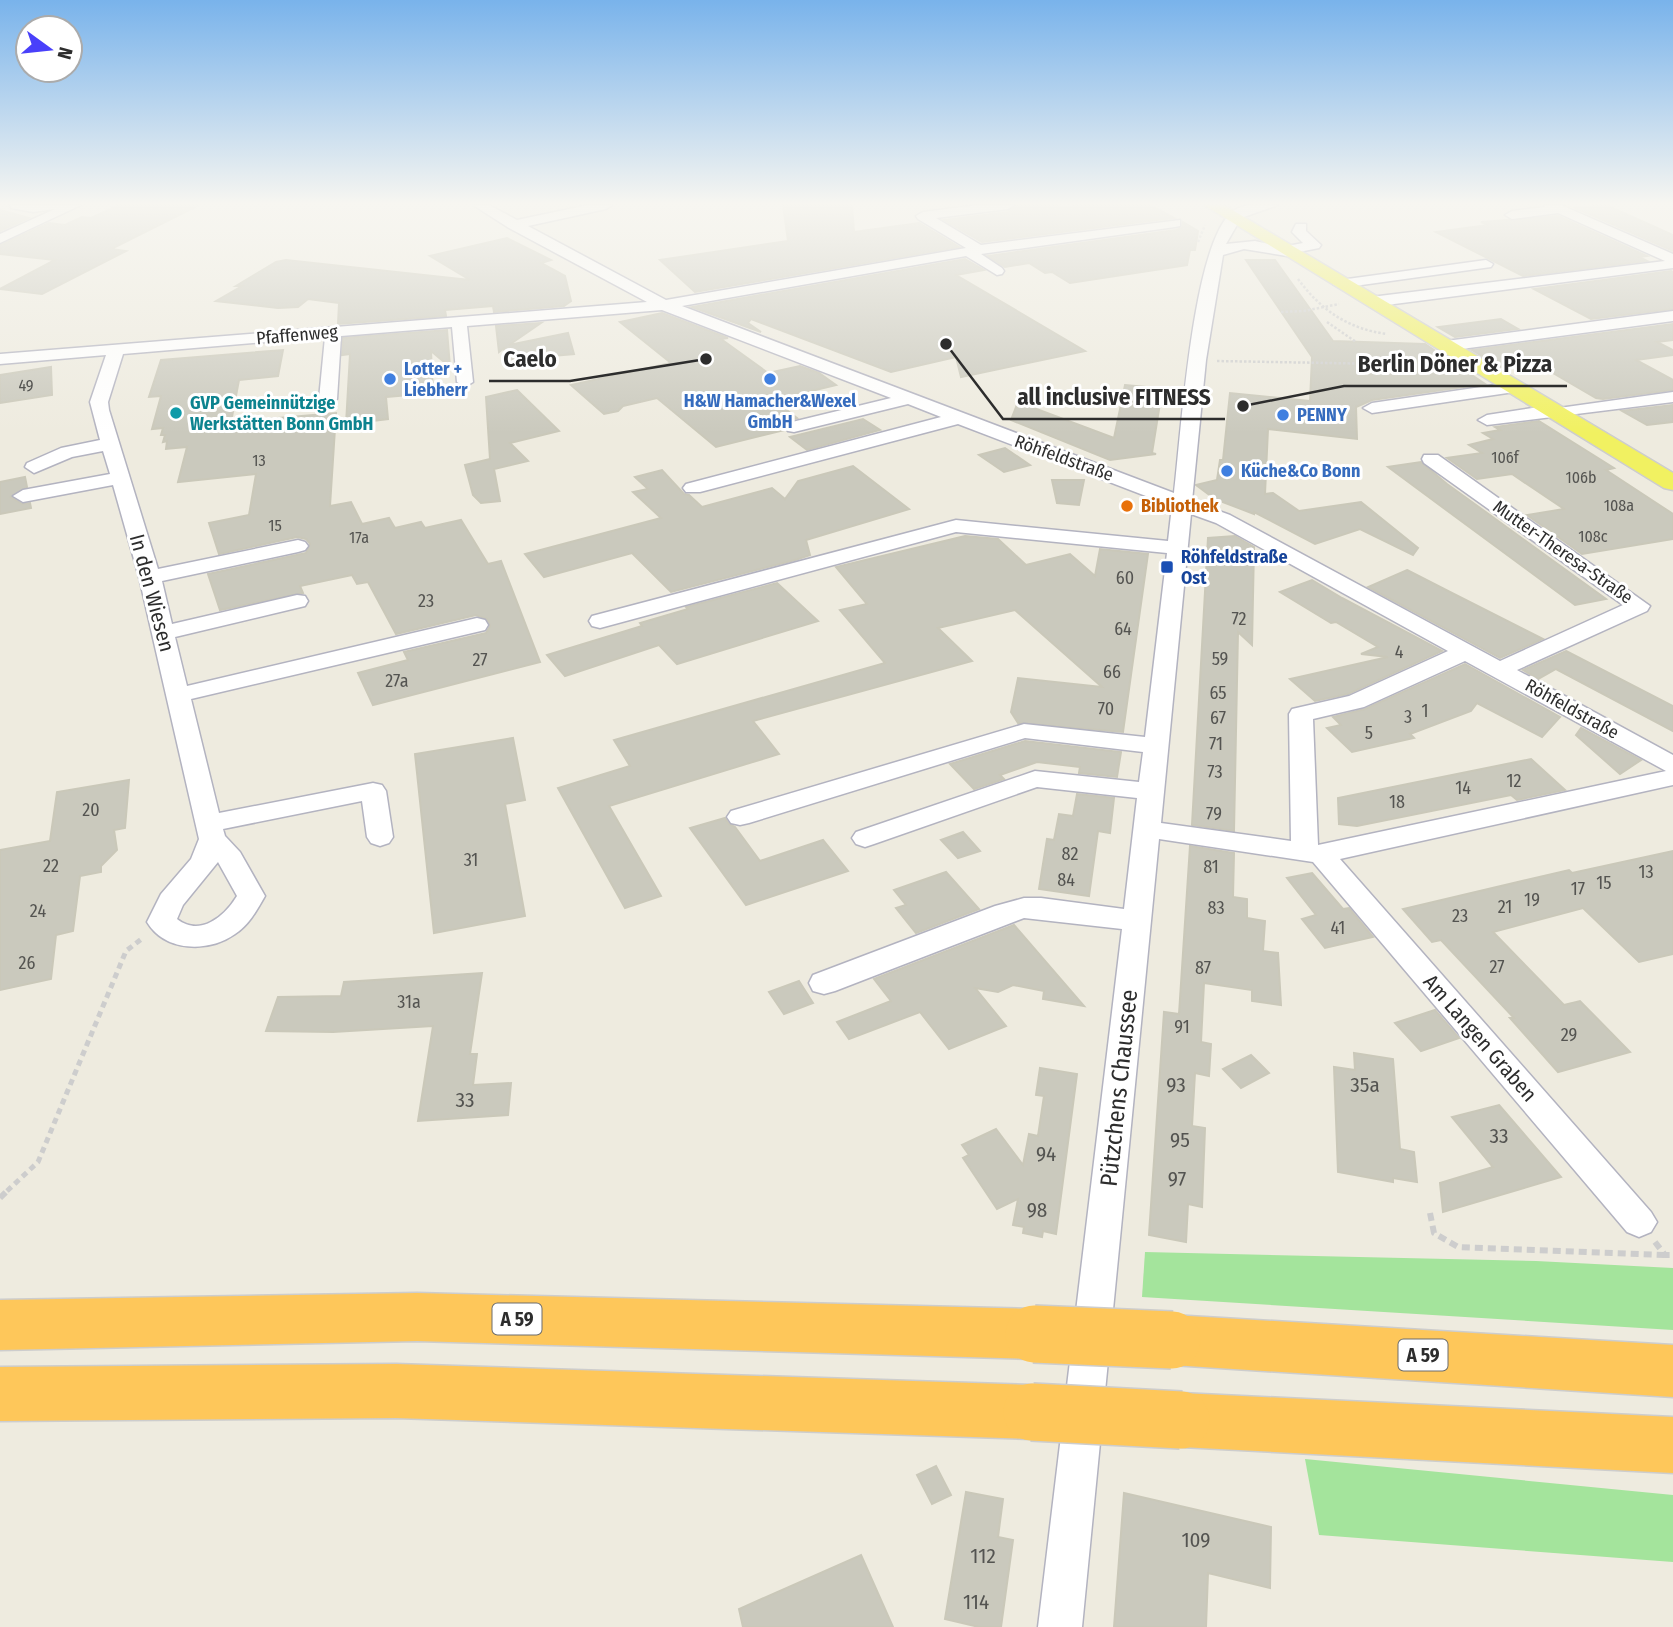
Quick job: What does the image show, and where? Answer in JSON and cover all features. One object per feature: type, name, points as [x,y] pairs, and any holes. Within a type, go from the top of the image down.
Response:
[{"type":"highway","name":"A 59","points":[[0,1325],[417,1317],[1034,1334],[1673,1371]]},
{"type":"highway","points":[[0,1394],[396,1391],[1032,1412],[1673,1445]]},
{"type":"main road","points":[[1335,281],[1673,483]]},
{"type":"street","name":"Röhfeldstraße","points":[[617,281],[664,305],[1183,502],[1259,537],[1673,765]]},
{"type":"street","name":"Pfaffenweg","points":[[0,359],[664,305],[802,281]]},
{"type":"street","name":"Pützchens Chaussee","points":[[1060,1627],[1198,360],[1211,281]]},
{"type":"street","points":[[1340,284],[1362,281]]},
{"type":"street","points":[[1375,304],[1535,281]]},
{"type":"street","points":[[596,310],[622,299],[625,285]]},
{"type":"street","points":[[1446,346],[1673,316]]},
{"type":"street","points":[[459,322],[465,382]]},
{"type":"street","points":[[328,399],[334,332]]},
{"type":"street","name":"In den Wiesen","points":[[116,350],[99,402],[150,577],[211,831],[251,896],[244,910],[216,934],[188,939],[171,932],[161,922]]},
{"type":"street","points":[[1372,408],[1515,387]]},
{"type":"street","points":[[1487,420],[1673,397]]},
{"type":"street","points":[[794,428],[908,399]]},
{"type":"street","points":[[693,488],[959,418]]},
{"type":"street","points":[[34,467],[67,452],[110,444]]},
{"type":"street","name":"Mutter-Theresa-Straße","points":[[1431,459],[1639,606],[1501,670]]},
{"type":"street","points":[[23,496],[120,478]]},
{"type":"street","points":[[600,621],[956,526],[1178,548]]},
{"type":"street","points":[[150,577],[298,546]]},
{"type":"street","points":[[164,633],[297,601]]},
{"type":"street","points":[[178,695],[477,625]]},
{"type":"street","points":[[1313,853],[1301,714],[1356,702],[1385,691],[1467,651]]},
{"type":"street","points":[[740,817],[1024,732],[1156,746]]},
{"type":"street","points":[[1146,829],[1313,853],[1673,777]]},
{"type":"street","points":[[865,838],[1035,779],[1150,791]]},
{"type":"street","points":[[161,922],[171,901],[204,862],[211,831],[373,791],[380,837]]},
{"type":"street","name":"Am Langen Graben","points":[[1313,853],[1639,1222]]},
{"type":"street","points":[[824,983],[1004,913],[1024,908],[1136,921]]},
{"type":"path","points":[[1281,312],[1304,311],[1335,304],[1375,304]]},
{"type":"path","points":[[1326,322],[1330,327],[1353,336],[1356,342]]},
{"type":"path","points":[[1341,331],[1353,326]]},
{"type":"path","points":[[1198,360],[1437,366],[1470,360]]},
{"type":"path","points":[[0,1198],[38,1162],[127,951],[161,922]]},
{"type":"path","points":[[1430,1213],[1434,1233],[1458,1247],[1665,1255]]},
{"type":"green space","points":[[1145,1252],[1536,1261],[1673,1268],[1673,1330],[1142,1297]]},
{"type":"green space","points":[[1305,1459],[1673,1495],[1673,1562],[1319,1535]]},
{"type":"building","points":[[15,281],[68,281],[42,294],[0,289]]},
{"type":"building","points":[[244,281],[566,281],[571,301],[564,306],[494,312],[493,306],[445,310],[446,316],[338,324],[339,303],[308,299],[298,307],[278,308],[216,301],[242,286],[236,286]]},
{"type":"building","points":[[683,281],[760,281],[695,292]]},
{"type":"building","points":[[840,281],[966,281],[1085,351],[961,377],[956,357],[891,372],[751,319],[748,323],[761,332],[692,307]]},
{"type":"building","points":[[1260,281],[1290,281],[1333,341],[1425,344],[1485,384],[1372,400],[1356,407],[1357,439],[1268,429],[1265,494],[1273,493],[1299,511],[1361,502],[1418,548],[1413,555],[1360,529],[1315,544],[1254,512],[1215,499],[1196,485],[1217,480],[1220,460],[1223,460],[1230,393],[1310,401],[1312,357]]},
{"type":"building","points":[[1595,281],[1673,281],[1673,309],[1591,319],[1534,289]]},
{"type":"building","points":[[662,313],[728,338],[721,339],[768,373],[800,366],[819,373],[836,385],[774,400],[797,418],[786,421],[782,427],[784,430],[716,447],[657,398],[623,406],[618,411],[604,414],[571,385],[671,363],[620,322]]},
{"type":"building","points":[[1501,319],[1518,329],[1455,337],[1438,327]]},
{"type":"building","points":[[541,323],[509,345],[568,333],[574,354],[506,360],[504,348],[499,352],[496,326]]},
{"type":"building","points":[[1673,324],[1673,340],[1657,342],[1673,350],[1673,355],[1636,360],[1673,380],[1673,390],[1596,398],[1534,362],[1501,367],[1472,350]]},
{"type":"building","name":"Lotter + Liebherr","points":[[447,330],[450,367],[431,351],[433,393],[386,397],[388,419],[346,424],[350,354],[342,355],[343,338]]},
{"type":"building","points":[[283,350],[278,376],[239,380],[231,422],[336,413],[330,506],[351,502],[362,524],[389,518],[395,528],[421,522],[425,528],[461,520],[488,564],[501,561],[540,662],[373,705],[358,673],[408,660],[404,652],[486,633],[490,626],[487,619],[476,615],[396,634],[368,582],[357,584],[352,575],[300,586],[303,593],[220,610],[208,574],[306,553],[310,544],[306,539],[297,537],[219,554],[209,523],[249,515],[256,474],[178,482],[187,447],[166,449],[167,441],[163,442],[165,435],[161,435],[163,428],[152,429],[161,396],[149,397],[161,360]]},
{"type":"building","points":[[51,367],[52,395],[0,403],[0,375]]},
{"type":"building","points":[[1125,385],[1156,388],[1154,397],[1161,397],[1152,453],[1156,454],[1110,460],[1011,420],[1018,402],[1114,438]]},
{"type":"building","points":[[517,390],[559,431],[510,443],[528,461],[494,469],[500,501],[481,503],[473,495],[465,465],[490,459],[486,397]]},
{"type":"building","points":[[1673,405],[1673,422],[1647,425],[1622,411]]},
{"type":"building","points":[[863,419],[880,430],[807,450],[790,437]]},
{"type":"building","points":[[1539,421],[1614,468],[1606,470],[1673,514],[1673,539],[1582,554],[1527,515],[1564,509],[1512,474],[1477,479],[1447,458],[1482,453],[1469,445],[1493,439],[1483,433],[1500,430],[1495,427]]},
{"type":"building","points":[[1005,448],[1030,465],[1004,472],[979,455]]},
{"type":"building","points":[[1421,462],[1447,484],[1606,599],[1575,605],[1388,467]]},
{"type":"building","points":[[853,466],[909,509],[806,540],[810,555],[795,560],[671,592],[632,553],[544,577],[525,554],[661,518],[633,492],[648,489],[635,477],[662,470],[684,494],[689,495],[702,507],[772,488],[785,499],[798,481]]},
{"type":"building","points":[[25,477],[27,487],[11,497],[22,504],[30,503],[31,508],[0,514],[0,482]]},
{"type":"building","points":[[1052,480],[1084,480],[1079,505],[1057,503]]},
{"type":"building","points":[[965,536],[998,539],[1026,565],[1070,554],[1095,576],[1100,549],[1148,554],[1123,732],[1018,723],[1011,712],[1018,678],[1102,687],[1015,610],[938,628],[972,661],[753,721],[779,754],[609,806],[661,896],[625,908],[558,788],[630,766],[614,740],[885,663],[840,610],[867,604],[836,567]]},
{"type":"building","points":[[1235,536],[1254,547],[1252,645],[1238,632],[1234,831],[1192,825],[1208,538]]},
{"type":"building","points":[[1407,570],[1543,639],[1500,658],[1368,587]]},
{"type":"building","points":[[1312,580],[1442,651],[1348,694],[1315,701],[1290,679],[1388,657],[1361,654],[1378,647],[1280,592]]},
{"type":"building","points":[[777,583],[818,621],[677,664],[659,645],[565,676],[547,655],[642,626],[640,623],[688,609],[686,607]]},
{"type":"building","points":[[1566,651],[1673,706],[1673,731],[1556,669],[1538,679],[1523,670]]},
{"type":"building","points":[[1465,664],[1560,717],[1542,737],[1477,703],[1471,711],[1410,734],[1414,738],[1352,752],[1327,728],[1341,725],[1333,717],[1365,709]]},
{"type":"building","points":[[1581,728],[1641,760],[1620,774],[1576,735]]},
{"type":"building","points":[[513,738],[525,800],[505,804],[525,916],[434,933],[415,754]]},
{"type":"building","points":[[1025,741],[1121,752],[1117,777],[1079,773],[1080,767],[1037,762],[1000,775],[1004,779],[974,789],[950,764]]},
{"type":"building","points":[[1531,759],[1565,790],[1517,800],[1511,795],[1357,826],[1339,824],[1338,798]]},
{"type":"building","points":[[129,780],[125,828],[114,830],[117,850],[101,866],[101,872],[80,876],[73,931],[56,935],[51,979],[0,990],[0,850],[50,841],[57,792]]},
{"type":"building","points":[[1077,794],[1114,798],[1110,833],[1098,831],[1089,896],[1039,889],[1047,839],[1054,840],[1059,814],[1073,816]]},
{"type":"building","points":[[725,818],[760,861],[823,840],[848,871],[746,905],[690,828]]},
{"type":"building","points":[[963,832],[980,851],[958,858],[941,840]]},
{"type":"building","points":[[1190,846],[1234,853],[1233,897],[1247,899],[1247,918],[1265,921],[1263,951],[1278,953],[1281,1005],[1252,1001],[1252,990],[1204,983],[1201,1042],[1211,1044],[1209,1076],[1195,1073],[1192,1126],[1205,1128],[1202,1207],[1188,1204],[1186,1242],[1149,1235],[1164,1012],[1179,1014]]},
{"type":"building","points":[[1673,851],[1673,954],[1639,962],[1583,908],[1493,932],[1564,1005],[1580,1001],[1630,1052],[1558,1072],[1510,1018],[1514,1018],[1441,940],[1432,942],[1403,909],[1569,870],[1572,873]]},
{"type":"building","points":[[946,872],[979,909],[916,933],[896,908],[906,905],[894,890]]},
{"type":"building","points":[[1312,873],[1343,909],[1349,908],[1373,937],[1325,948],[1302,919],[1316,915],[1287,878]]},
{"type":"building","points":[[1014,925],[1084,1006],[1043,999],[1044,991],[1013,985],[998,992],[975,988],[1006,1026],[949,1049],[920,1012],[849,1039],[837,1022],[891,1001],[874,979]]},
{"type":"building","points":[[482,973],[470,1054],[477,1054],[473,1085],[511,1083],[508,1115],[418,1121],[433,1026],[333,1032],[266,1031],[278,997],[341,996],[344,982]]},
{"type":"building","points":[[799,981],[813,1003],[784,1014],[769,992]]},
{"type":"building","points":[[1435,1010],[1459,1038],[1421,1051],[1395,1023]]},
{"type":"building","points":[[1354,1053],[1393,1059],[1400,1149],[1414,1152],[1417,1182],[1393,1178],[1393,1182],[1338,1172],[1334,1067],[1355,1070]]},
{"type":"building","points":[[1251,1055],[1269,1073],[1241,1088],[1223,1069]]},
{"type":"building","points":[[1040,1068],[1077,1074],[1056,1234],[1043,1231],[1042,1237],[1023,1233],[1024,1227],[1013,1225],[1018,1199],[997,1209],[963,1158],[969,1155],[962,1145],[996,1129],[1023,1165],[1029,1134],[1038,1136],[1044,1096],[1036,1095]]},
{"type":"building","points":[[1499,1105],[1561,1177],[1443,1212],[1440,1183],[1493,1167],[1452,1117]]},
{"type":"building","points":[[936,1466],[951,1495],[932,1504],[917,1475]]},
{"type":"building","points":[[966,1492],[1003,1499],[998,1537],[1013,1540],[1001,1627],[979,1627],[945,1619]]},
{"type":"building","points":[[1124,1493],[1271,1527],[1270,1588],[1208,1573],[1206,1627],[1114,1627]]},
{"type":"building","points":[[861,1555],[893,1627],[743,1627],[739,1609]]},
{"type":"place","name":"all inclusive FITNESS","points":[[946,344]]},
{"type":"place","name":"Caelo","points":[[706,359]]},
{"type":"place","name":"Lotter + Liebherr","points":[[390,379]]},
{"type":"place","name":"H&W Hamacher&Wexel GmbH","points":[[770,379]]},
{"type":"place","name":"Berlin Döner & Pizza","points":[[1243,406]]},
{"type":"place","name":"GVP Gemeinnützige Werkstätten Bonn GmbH","points":[[176,413]]},
{"type":"place","name":"PENNY","points":[[1283,415]]},
{"type":"place","name":"Küche&Co Bonn","points":[[1227,471]]},
{"type":"place","name":"Bibliothek","points":[[1127,506]]},
{"type":"place","name":"Röhfeldstraße Ost","points":[[1167,567]]}]
